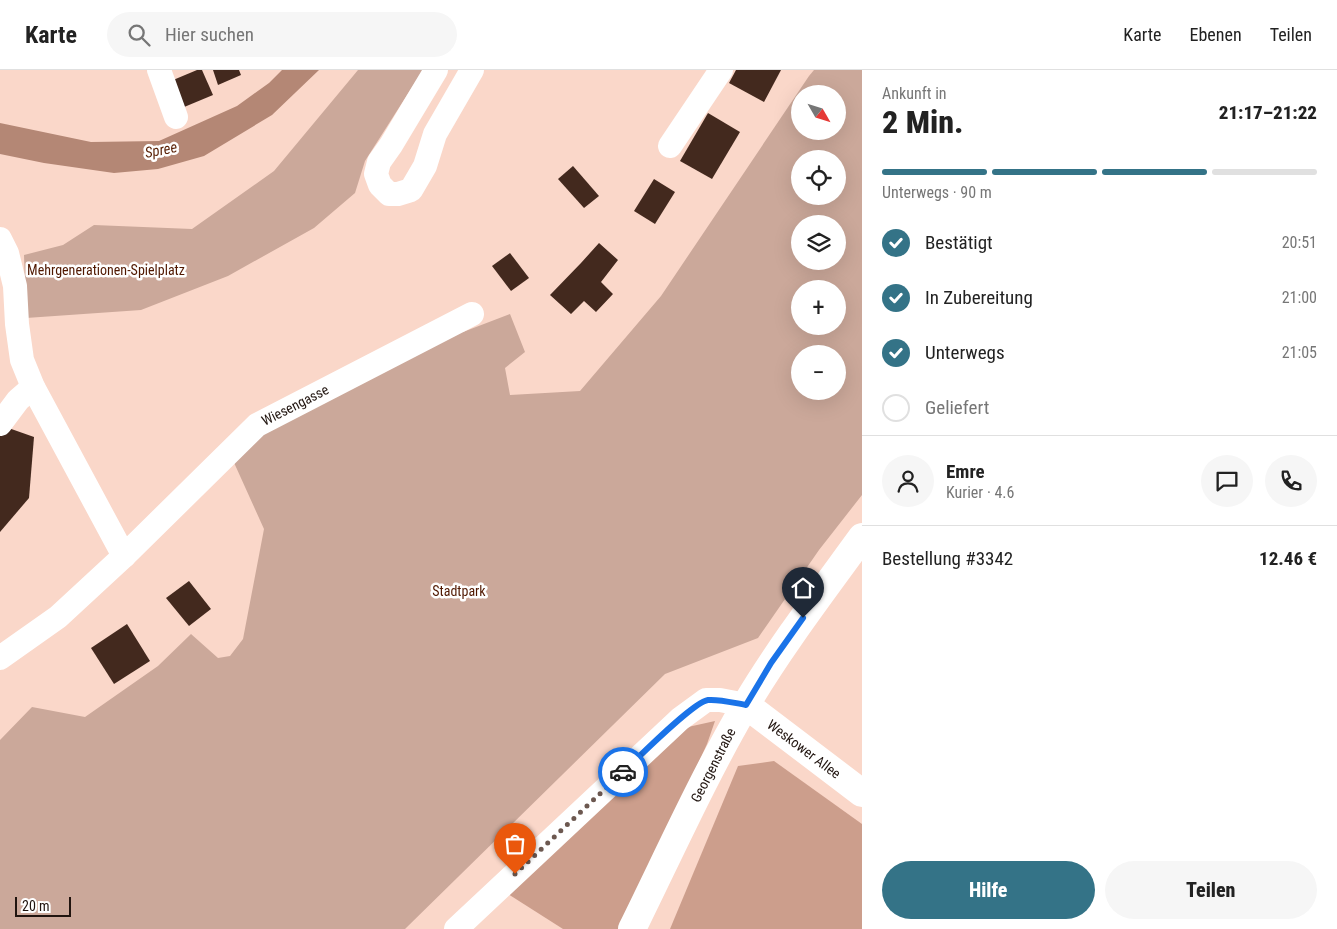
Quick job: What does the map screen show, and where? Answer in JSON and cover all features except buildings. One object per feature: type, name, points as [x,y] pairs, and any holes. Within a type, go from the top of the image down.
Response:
[{"type":"main road","name":"Georgenstraße","points":[[632,929],[718,753],[746,705],[782,648],[862,537]]},
{"type":"main road","name":"Weskower Allee","points":[[746,705],[862,793]]},
{"type":"street","points":[[160,70],[176,117]]},
{"type":"street","points":[[436,70],[379,162],[376,174],[380,185],[389,194],[398,194],[411,190],[425,166],[435,134],[472,70]]},
{"type":"street","points":[[670,146],[721,70]]},
{"type":"street","points":[[0,238],[8,253],[15,286],[17,324],[22,360],[33,387],[124,556]]},
{"type":"street","name":"Wiesengasse","points":[[0,658],[58,617],[124,556],[257,424],[472,314]]},
{"type":"street","points":[[0,424],[18,400],[33,387]]},
{"type":"street","points":[[456,929],[680,719],[706,700],[720,700],[746,705]]},
{"type":"green space","name":"Mehrgenerationen-Spielplatz","points":[[358,70],[423,70],[365,161],[355,193],[314,228],[228,276],[141,310],[26,318],[24,255],[63,245],[94,225],[192,229],[274,171]]},
{"type":"green space","name":"Stadtpark","points":[[814,70],[862,70],[862,495],[819,550],[758,638],[665,674],[405,929],[0,929],[0,740],[32,707],[85,717],[158,666],[191,634],[218,658],[230,656],[243,639],[264,529],[231,456],[259,427],[452,329],[463,332],[510,314],[525,352],[505,368],[510,395],[580,391],[661,296],[791,103],[791,140],[846,140],[846,85],[803,85]]},
{"type":"shaded area","points":[[715,721],[707,744],[623,929],[563,929],[508,894],[688,727]]},
{"type":"shaded area","points":[[774,761],[862,824],[862,929],[670,929],[738,766]]},
{"type":"water","name":"Spree","points":[[282,70],[319,70],[272,115],[204,156],[158,169],[114,173],[44,163],[0,154],[0,123],[91,142],[159,141],[237,106],[269,83]]},
{"type":"way so far","points":[[515,874],[623,772]]},
{"type":"route","points":[[623,772],[680,719],[706,700],[720,700],[746,705],[771,663],[803,618]]}]
